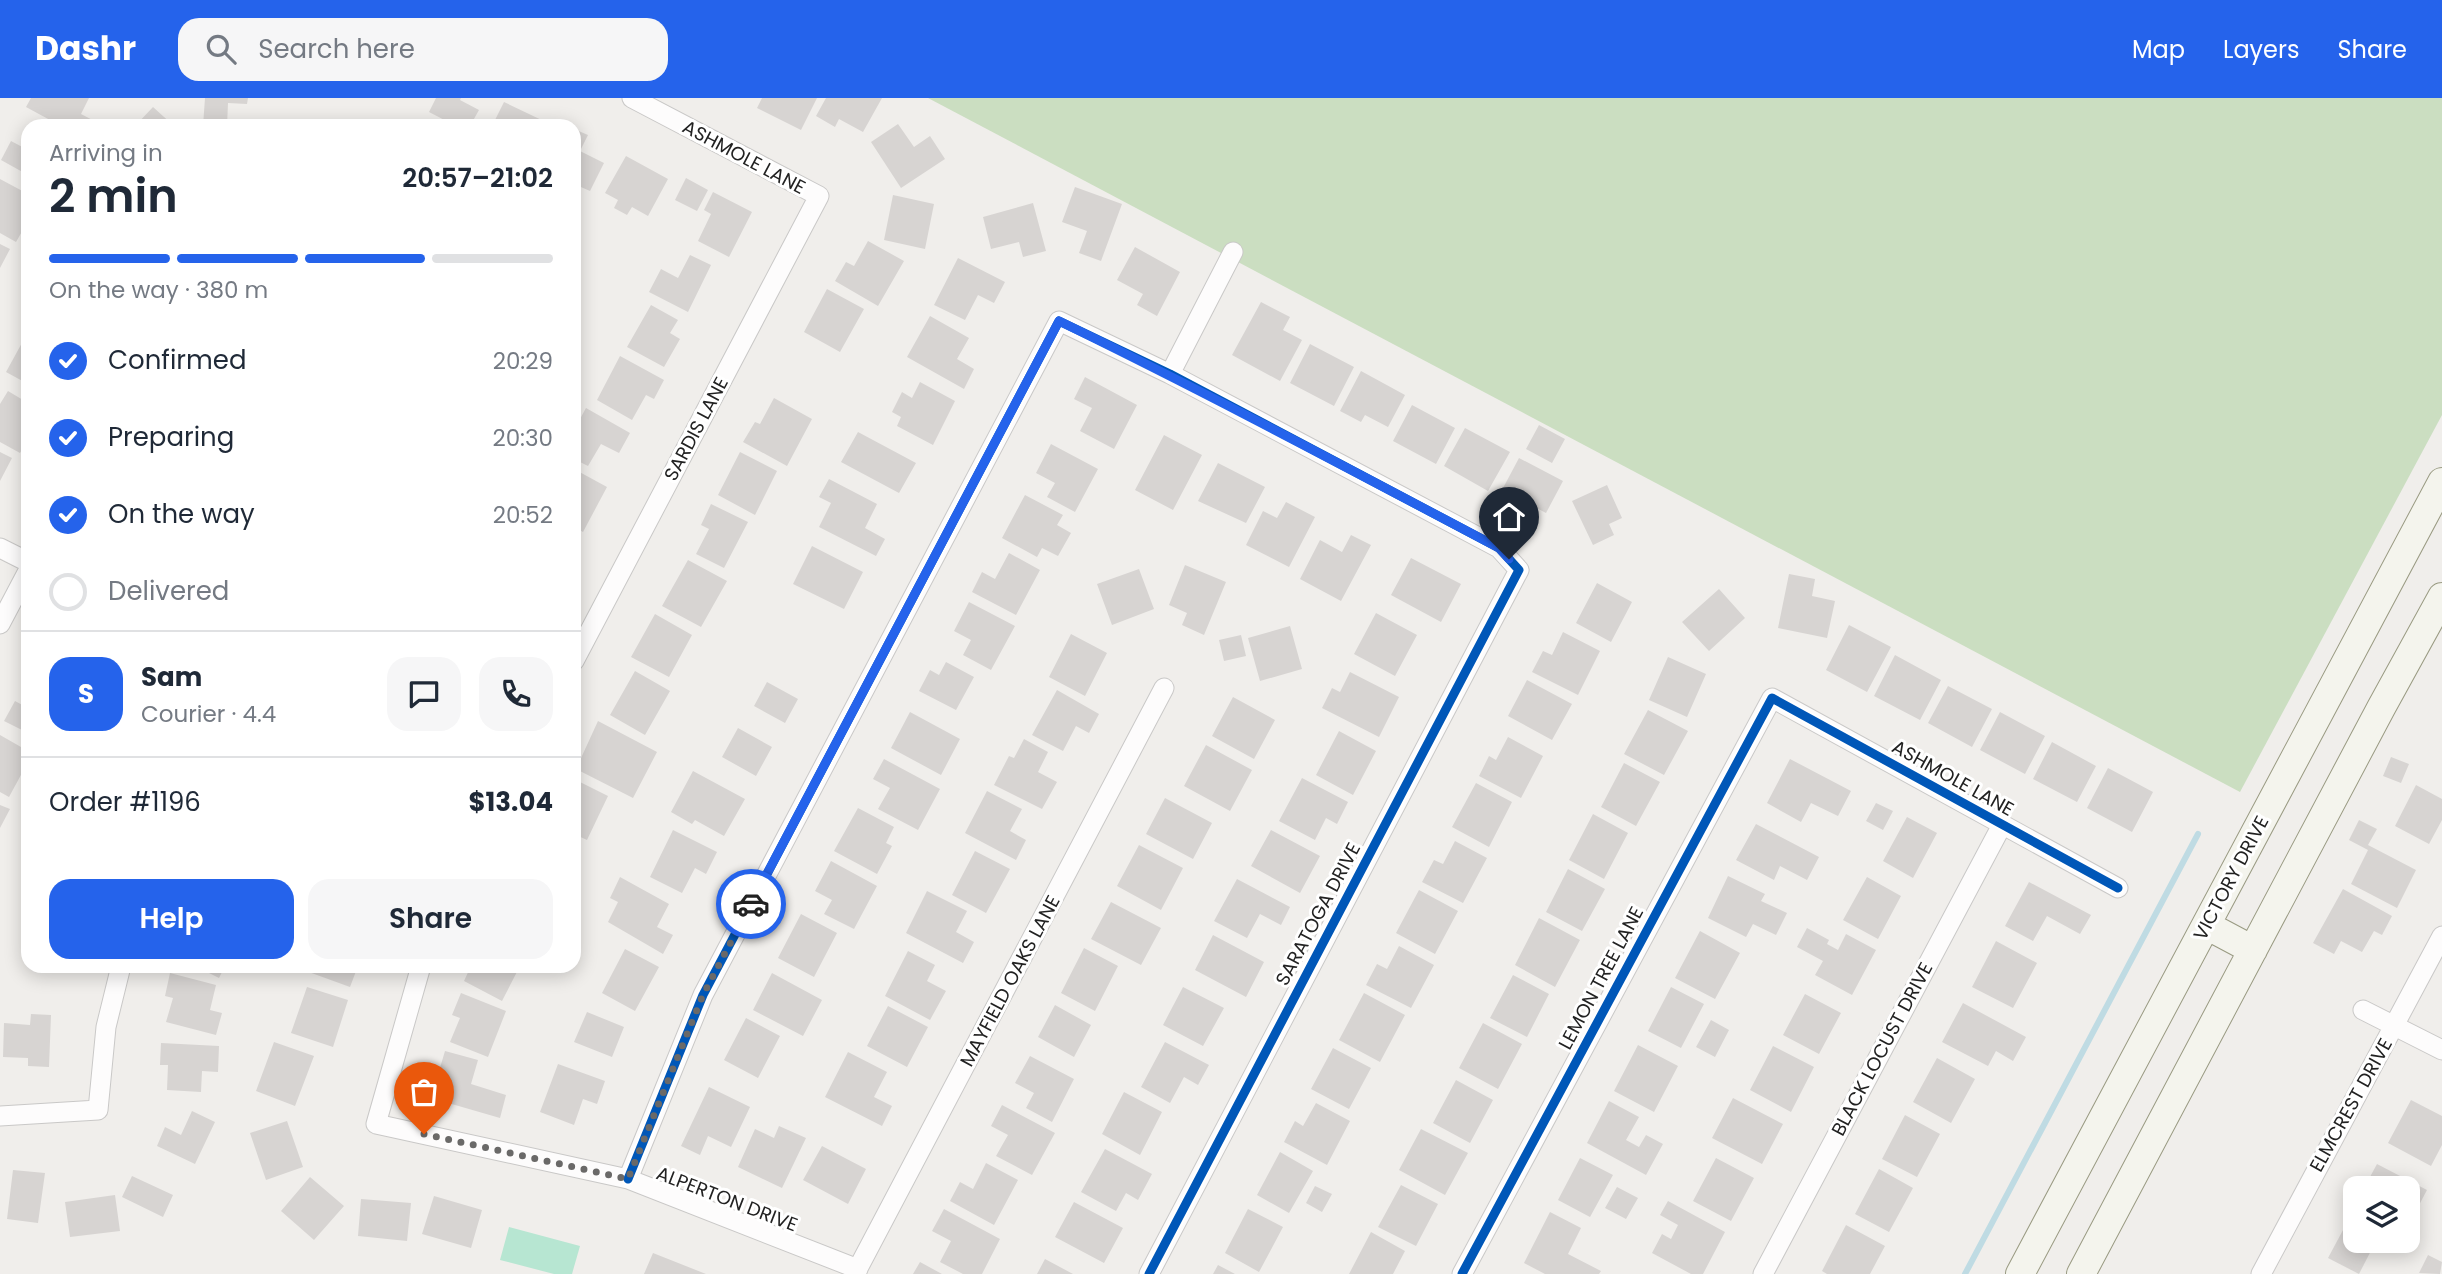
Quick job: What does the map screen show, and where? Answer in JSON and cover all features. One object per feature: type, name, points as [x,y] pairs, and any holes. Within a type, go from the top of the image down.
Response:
[{"type":"main road","name":"VICTORY DRIVE","points":[[2020,1274],[2442,482]]},
{"type":"main road","points":[[2081,1274],[2442,597]]},
{"type":"main road","points":[[2206,925],[2253,950]]},
{"type":"street","name":"ASHMOLE LANE","points":[[632,98],[819,196]]},
{"type":"street","name":"SARDIS LANE","points":[[581,649],[819,196]]},
{"type":"street","points":[[628,1179],[703,995],[1059,321],[1170,374],[1233,252]]},
{"type":"street","name":"SARATOGA DRIVE","points":[[1149,1274],[1519,570],[1499,548],[1170,374]]},
{"type":"street","points":[[0,548],[21,558]]},
{"type":"street","points":[[0,624],[21,584]]},
{"type":"street","name":"MAYFIELD OAKS LANE","points":[[857,1271],[1164,688]]},
{"type":"street","name":"ASHMOLE LANE","points":[[1772,698],[2118,888]]},
{"type":"street","name":"LEMON TREE LANE","points":[[1462,1274],[1772,698]]},
{"type":"street","name":"BLACK LOCUST DRIVE","points":[[1763,1274],[2002,825]]},
{"type":"street","name":"ELMCREST DRIVE","points":[[2260,1274],[2442,936]]},
{"type":"street","points":[[0,1116],[98,1111],[106,1027],[119,973]]},
{"type":"street","name":"ALPERTON DRIVE","points":[[419,973],[376,1124],[628,1179],[857,1271]]},
{"type":"street","points":[[2363,1010],[2442,1050]]},
{"type":"green space","points":[[928,98],[2442,98],[2442,415],[2240,792]]},
{"type":"green space","points":[[509,1227],[580,1246],[572,1274],[554,1274],[500,1260]]},
{"type":"building","points":[[31,98],[89,98],[81,114],[91,119],[48,119],[26,107]]},
{"type":"building","points":[[205,98],[248,98],[247,104],[228,103],[227,119],[204,119]]},
{"type":"building","points":[[436,98],[461,98],[460,100],[479,110],[474,119],[442,119],[429,112]]},
{"type":"building","points":[[762,98],[817,98],[801,130],[757,108]]},
{"type":"building","points":[[826,98],[882,98],[863,132],[839,119],[835,127],[816,116]]},
{"type":"building","points":[[504,102],[540,119],[496,119]]},
{"type":"building","points":[[153,107],[166,119],[142,119]]},
{"type":"building","points":[[898,124],[914,147],[930,136],[945,159],[901,188],[871,142]]},
{"type":"building","points":[[581,132],[588,135],[581,149]]},
{"type":"building","points":[[11,141],[21,146],[21,171],[1,160]]},
{"type":"building","points":[[581,152],[604,163],[590,191],[581,187]]},
{"type":"building","points":[[626,156],[668,179],[648,216],[632,207],[627,215],[614,208],[618,200],[605,193]]},
{"type":"building","points":[[686,178],[708,190],[697,211],[675,200]]},
{"type":"building","points":[[0,179],[21,190],[21,233],[16,242],[0,233]]},
{"type":"building","points":[[1075,187],[1122,204],[1101,261],[1079,253],[1087,231],[1062,222]]},
{"type":"building","points":[[713,192],[752,212],[729,257],[698,241],[711,214],[704,210]]},
{"type":"building","points":[[893,195],[934,204],[925,249],[884,240]]},
{"type":"building","points":[[1033,203],[1046,251],[1023,257],[1019,242],[991,249],[983,217]]},
{"type":"building","points":[[868,241],[904,261],[878,306],[835,281],[846,262],[854,266]]},
{"type":"building","points":[[0,244],[10,249],[0,268]]},
{"type":"building","points":[[1135,247],[1180,272],[1157,316],[1137,305],[1143,294],[1117,280]]},
{"type":"building","points":[[690,255],[711,265],[688,312],[649,292],[661,269],[678,278]]},
{"type":"building","points":[[958,258],[1005,282],[994,303],[978,295],[965,320],[934,305]]},
{"type":"building","points":[[827,289],[864,309],[840,352],[804,332]]},
{"type":"building","points":[[1261,302],[1290,317],[1283,330],[1302,340],[1280,381],[1232,355]]},
{"type":"building","points":[[651,305],[678,320],[670,333],[680,339],[664,367],[627,347]]},
{"type":"building","points":[[930,316],[969,338],[957,359],[974,369],[964,389],[907,357]]},
{"type":"building","points":[[1310,344],[1354,367],[1334,406],[1290,383]]},
{"type":"building","points":[[21,345],[21,380],[6,372]]},
{"type":"building","points":[[620,356],[664,380],[654,399],[646,395],[632,420],[597,400]]},
{"type":"building","points":[[1361,371],[1405,395],[1388,427],[1365,415],[1361,422],[1340,411]]},
{"type":"building","points":[[1085,377],[1137,405],[1114,449],[1080,431],[1092,408],[1074,399]]},
{"type":"building","points":[[920,382],[955,401],[933,445],[897,426],[901,417],[892,412],[902,392],[912,398]]},
{"type":"building","points":[[8,391],[21,399],[20,453],[0,442],[0,404]]},
{"type":"building","points":[[774,398],[812,419],[787,466],[743,442],[755,422],[760,424]]},
{"type":"building","points":[[1412,405],[1455,428],[1436,464],[1393,441]]},
{"type":"building","points":[[586,408],[630,433],[619,453],[601,444],[588,466],[581,462],[581,417]]},
{"type":"building","points":[[1539,425],[1565,439],[1552,463],[1526,449]]},
{"type":"building","points":[[1465,428],[1510,452],[1488,491],[1444,466]]},
{"type":"building","points":[[858,432],[916,463],[899,493],[841,462]]},
{"type":"building","points":[[1164,435],[1202,455],[1173,510],[1135,490]]},
{"type":"building","points":[[1051,444],[1098,469],[1075,512],[1047,497],[1055,483],[1036,473]]},
{"type":"building","points":[[0,452],[12,458],[0,481]]},
{"type":"building","points":[[740,452],[777,471],[755,515],[718,495]]},
{"type":"building","points":[[1519,458],[1563,481],[1546,513],[1502,490]]},
{"type":"building","points":[[1218,463],[1265,487],[1246,523],[1198,501]]},
{"type":"building","points":[[581,473],[607,487],[583,532],[581,531]]},
{"type":"building","points":[[829,479],[877,504],[865,528],[885,539],[876,556],[819,527],[831,503],[819,497]]},
{"type":"building","points":[[1607,485],[1622,518],[1609,524],[1614,535],[1593,545],[1572,501]]},
{"type":"building","points":[[1025,495],[1063,515],[1057,525],[1071,533],[1058,556],[1042,548],[1037,557],[1002,538]]},
{"type":"building","points":[[1286,502],[1315,517],[1289,567],[1246,545],[1263,511],[1277,518]]},
{"type":"building","points":[[711,504],[748,522],[724,568],[696,554],[709,529],[701,525]]},
{"type":"building","points":[[1351,535],[1371,545],[1341,601],[1300,579],[1320,540],[1342,552]]},
{"type":"building","points":[[812,546],[863,572],[844,609],[793,584]]},
{"type":"building","points":[[1009,553],[1040,570],[1016,615],[972,592],[982,572],[995,579]]},
{"type":"building","points":[[1411,558],[1461,584],[1441,622],[1391,595]]},
{"type":"building","points":[[688,560],[727,581],[701,627],[662,606]]},
{"type":"building","points":[[1185,565],[1226,582],[1204,635],[1182,625],[1187,613],[1169,605]]},
{"type":"building","points":[[1139,569],[1154,609],[1112,625],[1097,584]]},
{"type":"building","points":[[1789,574],[1815,579],[1812,596],[1835,601],[1827,638],[1778,628]]},
{"type":"building","points":[[1597,583],[1632,602],[1611,642],[1576,623]]},
{"type":"building","points":[[1719,589],[1745,618],[1709,651],[1682,622]]},
{"type":"building","points":[[969,602],[1015,626],[991,670],[963,655],[971,640],[954,631]]},
{"type":"building","points":[[1376,613],[1417,635],[1395,676],[1354,654]]},
{"type":"building","points":[[655,614],[692,635],[669,677],[631,657]]},
{"type":"building","points":[[1849,625],[1891,647],[1867,692],[1826,670]]},
{"type":"building","points":[[1290,626],[1302,669],[1260,681],[1248,638]]},
{"type":"building","points":[[1563,632],[1600,651],[1578,695],[1532,672],[1543,651],[1552,655]]},
{"type":"building","points":[[1071,634],[1107,653],[1085,696],[1049,677]]},
{"type":"building","points":[[1241,635],[1246,656],[1224,661],[1219,640]]},
{"type":"building","points":[[1895,655],[1941,680],[1920,720],[1874,696]]},
{"type":"building","points":[[1668,657],[1706,674],[1687,717],[1649,700]]},
{"type":"building","points":[[946,662],[974,677],[956,710],[919,691],[930,670],[939,675]]},
{"type":"building","points":[[635,671],[670,691],[645,735],[610,715]]},
{"type":"building","points":[[1350,672],[1399,697],[1379,737],[1322,708],[1332,688],[1340,692]]},
{"type":"building","points":[[1527,680],[1572,704],[1552,740],[1508,716]]},
{"type":"building","points":[[767,682],[798,699],[785,723],[754,706]]},
{"type":"building","points":[[1948,686],[1992,709],[1972,747],[1928,723]]},
{"type":"building","points":[[1057,690],[1099,714],[1089,733],[1076,726],[1063,751],[1032,735]]},
{"type":"building","points":[[1233,697],[1275,720],[1254,759],[1212,736]]},
{"type":"building","points":[[15,701],[21,704],[21,730],[4,721]]},
{"type":"building","points":[[1648,710],[1688,731],[1664,775],[1624,754]]},
{"type":"building","points":[[910,712],[960,739],[941,775],[891,748]]},
{"type":"building","points":[[2000,712],[2045,736],[2025,774],[1980,750]]},
{"type":"building","points":[[598,721],[657,752],[633,798],[581,772],[581,758]]},
{"type":"building","points":[[738,728],[772,747],[756,776],[722,757]]},
{"type":"building","points":[[1339,731],[1376,751],[1353,795],[1316,775]]},
{"type":"building","points":[[0,735],[21,747],[21,775],[9,797],[0,792]]},
{"type":"building","points":[[1508,737],[1543,756],[1521,798],[1479,776],[1489,756],[1496,760]]},
{"type":"building","points":[[1024,739],[1048,752],[1038,772],[1057,782],[1042,809],[994,785],[1009,756],[1014,758]]},
{"type":"building","points":[[2052,742],[2096,766],[2077,802],[2033,779]]},
{"type":"building","points":[[1206,745],[1252,770],[1230,811],[1184,786]]},
{"type":"building","points":[[2391,757],[2409,764],[2401,783],[2383,776]]},
{"type":"building","points":[[884,759],[940,789],[918,830],[878,809],[890,788],[873,779]]},
{"type":"building","points":[[1790,759],[1851,791],[1838,816],[1811,803],[1801,822],[1767,803]]},
{"type":"building","points":[[1624,763],[1660,782],[1636,826],[1601,807]]},
{"type":"building","points":[[2108,768],[2153,792],[2132,832],[2087,808]]},
{"type":"building","points":[[693,771],[745,799],[724,836],[695,820],[692,824],[671,812]]},
{"type":"building","points":[[1302,778],[1348,802],[1337,824],[1326,818],[1315,840],[1279,821]]},
{"type":"building","points":[[581,782],[608,796],[587,840],[581,837]]},
{"type":"building","points":[[1476,783],[1512,802],[1489,847],[1452,827]]},
{"type":"building","points":[[2416,785],[2442,799],[2442,820],[2429,844],[2395,826]]},
{"type":"building","points":[[987,791],[1022,809],[1010,831],[1026,840],[1016,860],[965,833]]},
{"type":"building","points":[[1165,798],[1212,823],[1193,859],[1146,834]]},
{"type":"building","points":[[1876,803],[1893,811],[1883,830],[1866,821]]},
{"type":"building","points":[[0,805],[10,809],[0,828]]},
{"type":"building","points":[[858,808],[894,827],[886,843],[892,846],[877,874],[834,851]]},
{"type":"building","points":[[1593,814],[1628,833],[1604,879],[1569,860]]},
{"type":"building","points":[[1907,817],[1937,833],[1913,878],[1883,861]]},
{"type":"building","points":[[2359,820],[2377,829],[2368,845],[2416,870],[2397,908],[2351,884],[2368,850],[2349,840]]},
{"type":"building","points":[[1756,824],[1819,857],[1807,880],[1780,866],[1774,880],[1736,860]]},
{"type":"building","points":[[673,830],[717,852],[706,874],[695,868],[682,893],[650,877]]},
{"type":"building","points":[[1271,830],[1320,856],[1300,893],[1251,866]]},
{"type":"building","points":[[1455,841],[1487,858],[1463,903],[1422,882],[1434,860],[1443,864]]},
{"type":"building","points":[[1139,845],[1183,868],[1161,910],[1117,886]]},
{"type":"building","points":[[975,851],[1010,869],[986,913],[952,895]]},
{"type":"building","points":[[831,861],[877,886],[854,929],[824,914],[832,900],[815,891]]},
{"type":"building","points":[[1568,869],[1605,889],[1582,931],[1546,912]]},
{"type":"building","points":[[1728,876],[1765,894],[1761,901],[1787,913],[1776,935],[1753,924],[1746,937],[1708,918]]},
{"type":"building","points":[[620,877],[669,904],[657,927],[673,935],[663,954],[608,922],[618,902],[610,898]]},
{"type":"building","points":[[1867,877],[1901,896],[1878,939],[1843,920]]},
{"type":"building","points":[[1237,879],[1290,907],[1281,925],[1260,914],[1247,938],[1214,921]]},
{"type":"building","points":[[2029,882],[2091,915],[2080,934],[2047,916],[2033,941],[2005,926]]},
{"type":"building","points":[[2343,889],[2392,916],[2382,935],[2374,931],[2362,952],[2341,941],[2334,954],[2313,943]]},
{"type":"building","points":[[1419,890],[1458,911],[1435,954],[1396,933]]},
{"type":"building","points":[[927,891],[967,911],[956,932],[974,942],[963,963],[906,933]]},
{"type":"building","points":[[1111,902],[1161,928],[1141,965],[1091,939]]},
{"type":"building","points":[[801,914],[837,933],[814,977],[778,958]]},
{"type":"building","points":[[1539,918],[1580,940],[1555,987],[1515,965]]},
{"type":"building","points":[[1807,928],[1829,940],[1827,944],[1838,950],[1846,934],[1876,950],[1852,995],[1815,975],[1823,961],[1797,947]]},
{"type":"building","points":[[1700,931],[1740,953],[1715,999],[1675,978]]},
{"type":"building","points":[[1213,935],[1264,962],[1246,997],[1195,970]]},
{"type":"building","points":[[1996,941],[2037,963],[2013,1008],[1972,987]]},
{"type":"building","points":[[1399,946],[1434,965],[1411,1008],[1366,985],[1377,964],[1387,969]]},
{"type":"building","points":[[1084,948],[1118,966],[1095,1011],[1061,993]]},
{"type":"building","points":[[625,949],[659,967],[635,1011],[602,993]]},
{"type":"building","points":[[908,951],[935,965],[927,981],[946,991],[930,1020],[885,996]]},
{"type":"building","points":[[170,973],[216,985],[210,1010],[222,1013],[216,1035],[166,1022],[173,998],[165,996]]},
{"type":"building","points":[[209,973],[222,973],[219,978]]},
{"type":"building","points":[[312,973],[355,973],[350,987]]},
{"type":"building","points":[[468,973],[516,973],[502,1001],[464,981]]},
{"type":"building","points":[[772,973],[822,1000],[803,1036],[753,1010]]},
{"type":"building","points":[[1513,975],[1549,994],[1527,1037],[1490,1018]]},
{"type":"building","points":[[307,987],[348,1000],[333,1047],[291,1033]]},
{"type":"building","points":[[1183,987],[1224,1008],[1203,1046],[1163,1025]]},
{"type":"building","points":[[1671,987],[1704,1004],[1681,1048],[1648,1031]]},
{"type":"building","points":[[461,993],[506,1011],[488,1057],[450,1042],[460,1018],[452,1015]]},
{"type":"building","points":[[1364,993],[1405,1015],[1380,1062],[1339,1040]]},
{"type":"building","points":[[1805,994],[1841,1013],[1819,1054],[1783,1035]]},
{"type":"building","points":[[1963,1003],[2026,1037],[2013,1061],[1996,1051],[1988,1066],[1942,1042]]},
{"type":"building","points":[[1055,1005],[1091,1025],[1074,1057],[1038,1037]]},
{"type":"building","points":[[888,1006],[928,1027],[907,1067],[867,1046]]},
{"type":"building","points":[[587,1012],[624,1027],[612,1057],[574,1042]]},
{"type":"building","points":[[31,1014],[51,1015],[49,1067],[28,1066],[28,1058],[3,1057],[4,1023],[30,1025]]},
{"type":"building","points":[[746,1018],[780,1036],[758,1078],[724,1060]]},
{"type":"building","points":[[1711,1020],[1729,1030],[1715,1057],[1696,1047]]},
{"type":"building","points":[[1483,1023],[1522,1044],[1498,1089],[1459,1068]]},
{"type":"building","points":[[274,1042],[314,1056],[295,1106],[256,1091]]},
{"type":"building","points":[[1165,1042],[1209,1065],[1198,1085],[1184,1077],[1170,1103],[1141,1087]]},
{"type":"building","points":[[161,1043],[219,1046],[218,1072],[202,1071],[201,1092],[167,1090],[168,1065],[160,1065]]},
{"type":"building","points":[[1638,1045],[1678,1066],[1654,1112],[1614,1091]]},
{"type":"building","points":[[1773,1046],[1814,1067],[1791,1112],[1750,1090]]},
{"type":"building","points":[[1333,1048],[1371,1068],[1349,1109],[1311,1089]]},
{"type":"building","points":[[445,1051],[478,1060],[471,1084],[506,1095],[500,1118],[431,1098]]},
{"type":"building","points":[[848,1052],[887,1072],[874,1097],[892,1106],[882,1126],[825,1097]]},
{"type":"building","points":[[1030,1056],[1074,1079],[1052,1122],[1026,1108],[1034,1093],[1015,1083]]},
{"type":"building","points":[[1937,1058],[1975,1079],[1951,1123],[1913,1102]]},
{"type":"building","points":[[558,1064],[605,1081],[597,1104],[583,1099],[574,1125],[540,1112]]},
{"type":"building","points":[[1456,1080],[1493,1100],[1470,1143],[1433,1123]]},
{"type":"building","points":[[709,1087],[750,1107],[731,1147],[708,1136],[700,1155],[681,1146]]},
{"type":"building","points":[[1124,1092],[1162,1112],[1140,1155],[1102,1134]]},
{"type":"building","points":[[1733,1098],[1783,1124],[1762,1164],[1712,1138]]},
{"type":"building","points":[[2411,1100],[2442,1116],[2442,1145],[2431,1166],[2388,1143]]},
{"type":"building","points":[[1609,1101],[1639,1117],[1626,1140],[1639,1147],[1646,1135],[1663,1144],[1646,1175],[1587,1143]]},
{"type":"building","points":[[1316,1103],[1350,1121],[1327,1165],[1284,1142],[1295,1121],[1303,1126]]},
{"type":"building","points":[[1002,1105],[1055,1133],[1032,1175],[996,1156],[1008,1135],[991,1126]]},
{"type":"building","points":[[192,1111],[215,1122],[195,1164],[157,1146],[165,1127],[181,1135]]},
{"type":"building","points":[[1905,1115],[1940,1134],[1917,1177],[1882,1159]]},
{"type":"building","points":[[287,1121],[303,1167],[266,1180],[250,1133]]},
{"type":"building","points":[[779,1126],[806,1138],[782,1188],[738,1167],[755,1129],[774,1138]]},
{"type":"building","points":[[1421,1129],[1468,1153],[1445,1195],[1399,1170]]},
{"type":"building","points":[[822,1146],[866,1169],[848,1204],[803,1180]]},
{"type":"building","points":[[1105,1149],[1152,1174],[1138,1200],[1126,1193],[1116,1211],[1081,1192]]},
{"type":"building","points":[[1280,1152],[1313,1171],[1289,1213],[1257,1195]]},
{"type":"building","points":[[1580,1158],[1613,1175],[1590,1217],[1558,1200]]},
{"type":"building","points":[[1716,1158],[1754,1178],[1731,1221],[1693,1201]]},
{"type":"building","points":[[986,1163],[1018,1180],[994,1225],[950,1201],[960,1182],[973,1189]]},
{"type":"building","points":[[2377,1164],[2400,1176],[2370,1176]]},
{"type":"building","points":[[1879,1169],[1913,1188],[1889,1232],[1855,1214]]},
{"type":"building","points":[[13,1170],[45,1173],[38,1223],[7,1219]]},
{"type":"building","points":[[132,1176],[173,1195],[163,1217],[122,1197]]},
{"type":"building","points":[[310,1177],[344,1206],[314,1240],[281,1211]]},
{"type":"building","points":[[1401,1185],[1438,1204],[1416,1246],[1378,1227]]},
{"type":"building","points":[[1315,1186],[1332,1194],[1322,1212],[1306,1203]]},
{"type":"building","points":[[2420,1186],[2427,1190],[2420,1203]]},
{"type":"building","points":[[1617,1187],[1638,1198],[1626,1219],[1605,1208]]},
{"type":"building","points":[[115,1195],[120,1231],[70,1237],[65,1202]]},
{"type":"building","points":[[434,1196],[482,1210],[471,1248],[422,1234]]},
{"type":"building","points":[[361,1199],[411,1203],[407,1241],[358,1236]]},
{"type":"building","points":[[1668,1201],[1725,1232],[1703,1274],[1691,1274],[1652,1253],[1662,1234],[1671,1239],[1678,1225],[1660,1215]]},
{"type":"building","points":[[1074,1202],[1123,1228],[1104,1263],[1055,1237]]},
{"type":"building","points":[[944,1209],[1000,1239],[982,1274],[963,1274],[940,1262],[951,1241],[932,1231]]},
{"type":"building","points":[[1248,1209],[1283,1227],[1259,1272],[1225,1253]]},
{"type":"building","points":[[1550,1212],[1581,1228],[1568,1254],[1601,1271],[1599,1274],[1545,1274],[1524,1263]]},
{"type":"building","points":[[1846,1225],[1885,1246],[1870,1274],[1827,1274],[1822,1271]]},
{"type":"building","points":[[2343,1230],[2343,1253],[2370,1253],[2359,1274],[2328,1258]]},
{"type":"building","points":[[1371,1232],[1405,1251],[1393,1274],[1349,1274]]},
{"type":"building","points":[[653,1253],[706,1274],[644,1274]]},
{"type":"building","points":[[2428,1255],[2442,1262],[2440,1274],[2419,1273]]},
{"type":"building","points":[[1045,1259],[1073,1274],[1037,1274]]},
{"type":"building","points":[[920,1262],[942,1274],[913,1274]]},
{"type":"building","points":[[1218,1265],[1235,1274],[1213,1274]]},
{"type":"waterway","points":[[1965,1274],[2198,834]]},
{"type":"cycle path","points":[[628,1179],[703,995],[1059,321],[1170,374],[1499,548],[1519,570],[1149,1274]]},
{"type":"cycle path","points":[[1462,1274],[1772,698],[2118,888]]},
{"type":"way so far","points":[[424,1134],[628,1179],[703,995],[751,904]]},
{"type":"route","points":[[751,904],[1059,321],[1170,374],[1354,471],[1499,548],[1509,559]]}]
